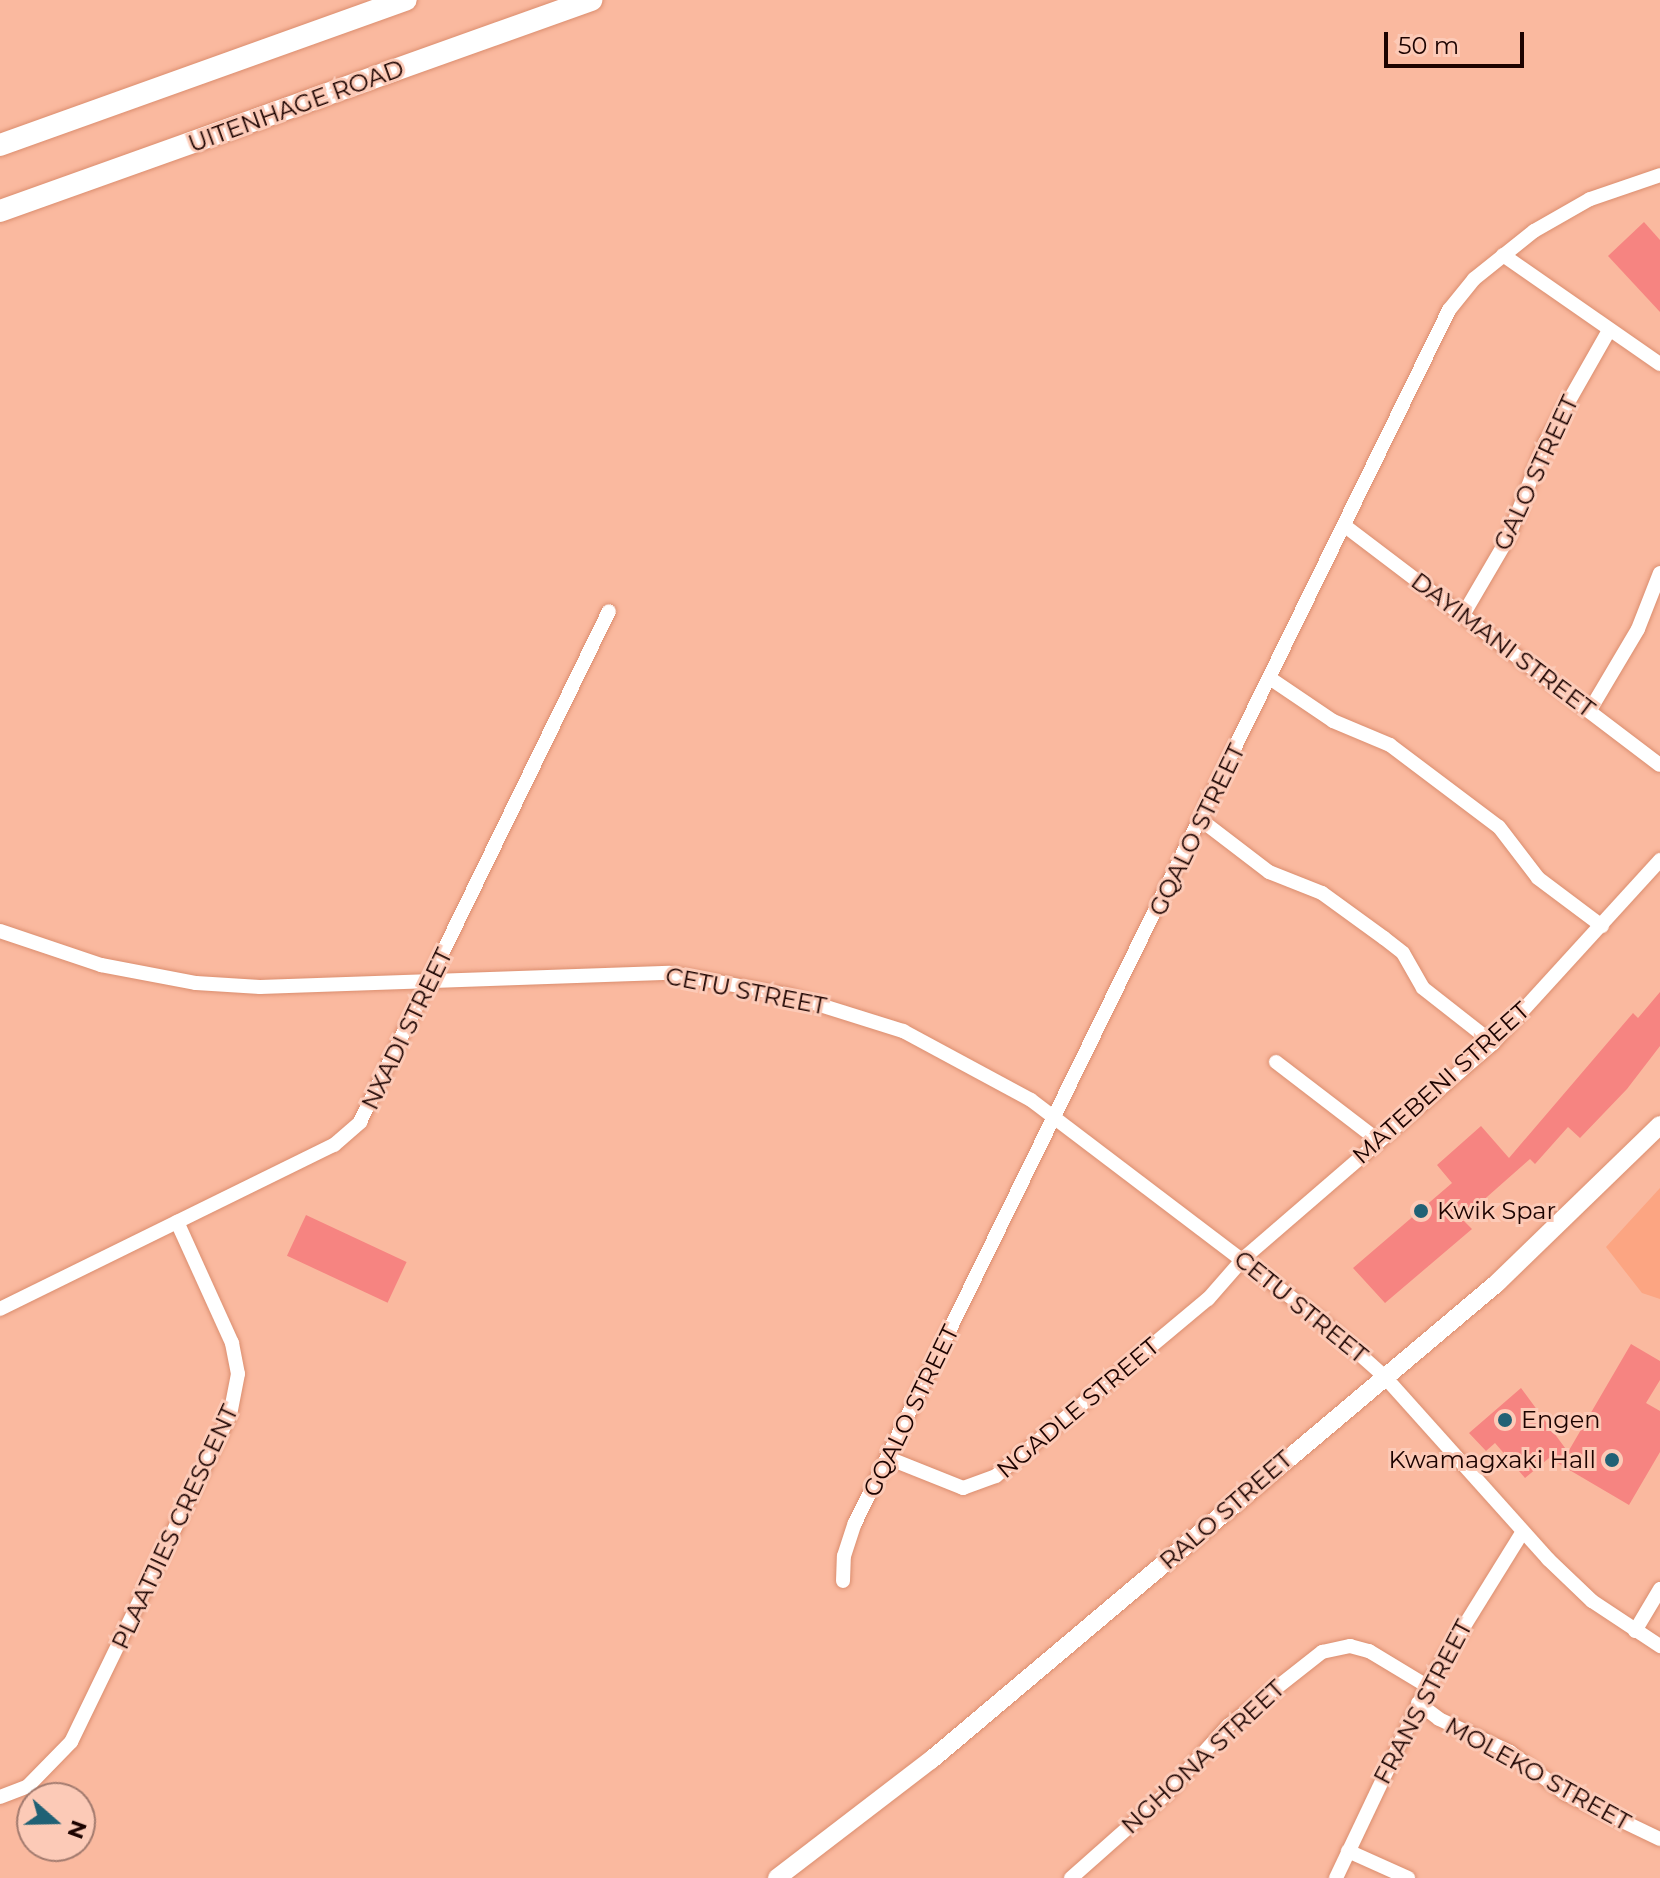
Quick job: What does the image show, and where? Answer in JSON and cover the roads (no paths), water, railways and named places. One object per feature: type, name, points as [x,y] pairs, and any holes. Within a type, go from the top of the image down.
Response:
[{"type":"main road","points":[[0,145],[406,0]]},
{"type":"main road","name":"UITENHAGE ROAD","points":[[0,211],[591,0]]},
{"type":"street","name":"GQALO STREET","points":[[843,1581],[849,1536],[1449,310],[1503,255],[1590,199],[1660,175]]},
{"type":"street","points":[[1503,255],[1608,332],[1660,364]]},
{"type":"street","name":"GALO STREET","points":[[1463,615],[1508,538],[1545,443],[1608,332]]},
{"type":"street","name":"DAYIMANI STREET","points":[[1345,526],[1660,765]]},
{"type":"street","points":[[1590,710],[1638,629],[1660,573]]},
{"type":"street","name":"NXADI STREET","points":[[0,1309],[334,1145],[351,1132],[368,1112],[609,611]]},
{"type":"street","points":[[1271,679],[1333,721],[1378,738],[1402,754],[1499,827],[1538,878],[1602,926]]},
{"type":"street","points":[[1201,820],[1269,872],[1322,893],[1384,938],[1403,953],[1423,988],[1493,1043]]},
{"type":"street","name":"MATEBENI STREET","points":[[1243,1259],[1493,1043],[1660,860]]},
{"type":"street","name":"CETU STREET","points":[[0,931],[101,965],[196,983],[260,987],[641,972],[748,986],[903,1031],[976,1068],[1056,1118],[1243,1259],[1384,1376],[1522,1533],[1592,1601],[1660,1646]]},
{"type":"street","points":[[1276,1062],[1379,1141]]},
{"type":"street","name":"RALO STREET","points":[[777,1878],[848,1828],[1497,1283],[1660,1125]]},
{"type":"street","name":"PLAATJIES CRESCENT","points":[[0,1797],[28,1786],[71,1742],[230,1415],[238,1374],[232,1343],[177,1222]]},
{"type":"street","name":"NGADLE STREET","points":[[888,1458],[963,1488],[986,1483],[1208,1299],[1243,1259]]},
{"type":"street","name":"FRANS STREET","points":[[1336,1878],[1427,1686],[1522,1533]]},
{"type":"street","points":[[1635,1631],[1660,1589]]},
{"type":"street","name":"NGHONA STREET","points":[[1071,1878],[1167,1793],[1228,1726],[1322,1652],[1350,1646],[1369,1651],[1427,1686]]},
{"type":"street","name":"MOLEKO STREET","points":[[1418,1703],[1439,1719],[1510,1752],[1566,1794],[1660,1839]]},
{"type":"street","points":[[1348,1851],[1408,1878]]},
{"type":"place","name":"Kwik Spar","points":[[1421,1211]]},
{"type":"place","name":"Engen","points":[[1505,1420]]},
{"type":"place","name":"Kwamagxaki Hall","points":[[1612,1460]]}]
